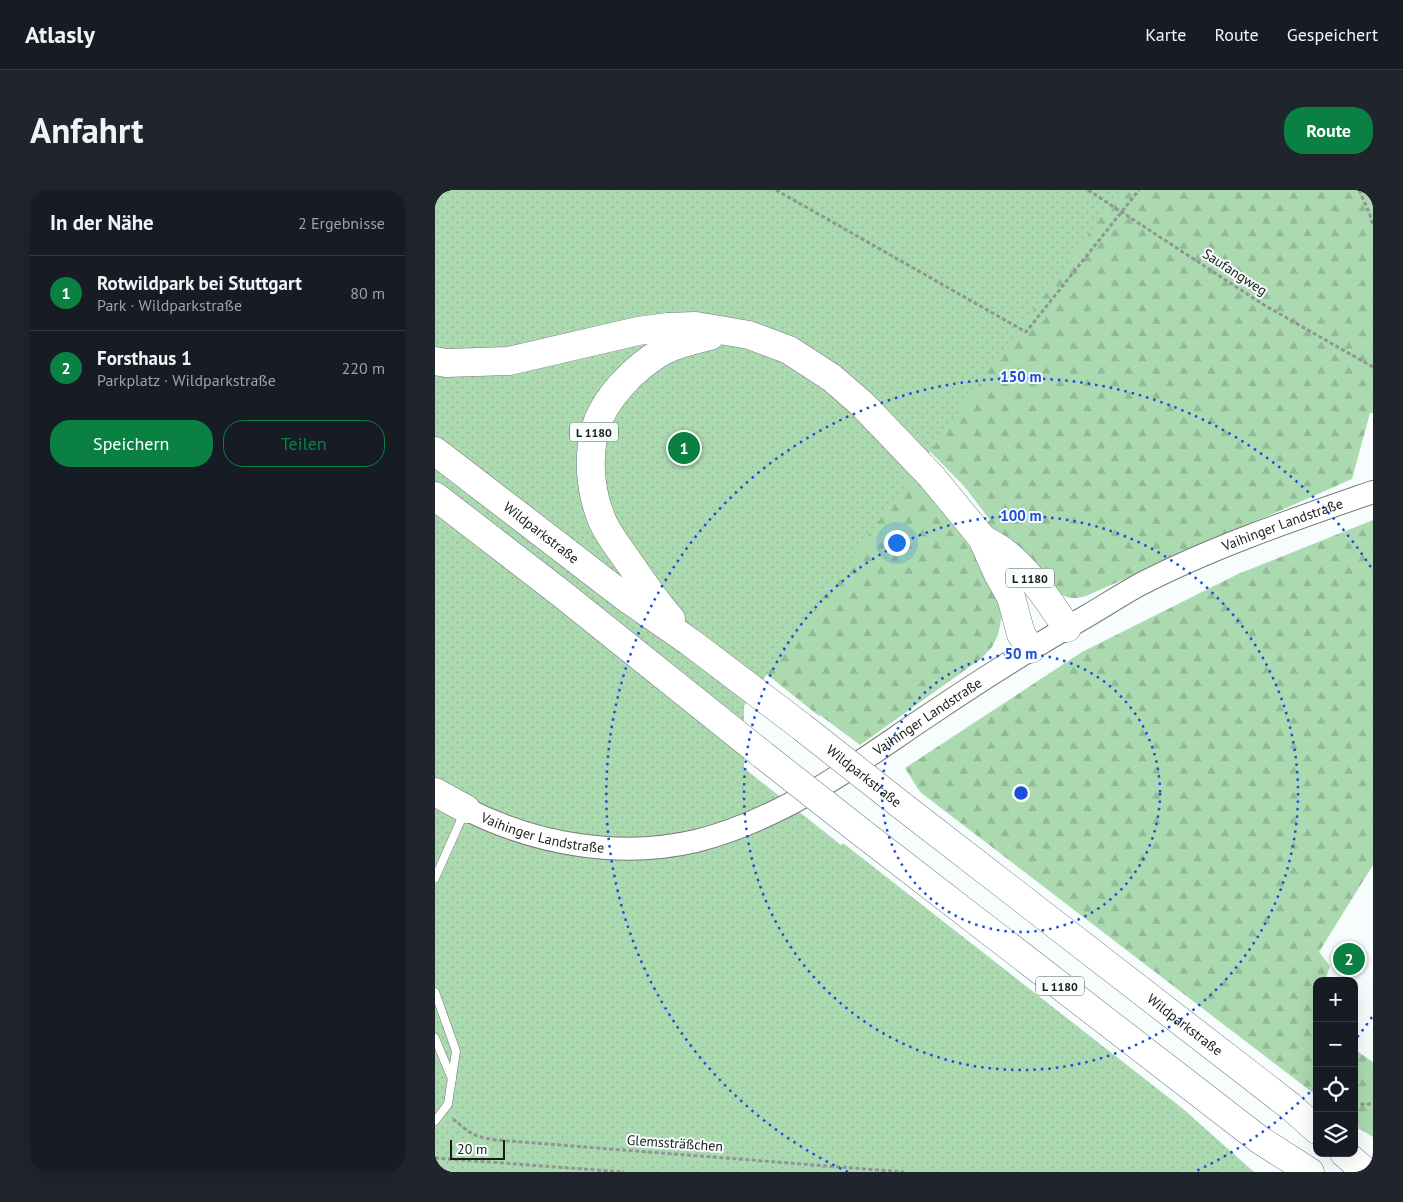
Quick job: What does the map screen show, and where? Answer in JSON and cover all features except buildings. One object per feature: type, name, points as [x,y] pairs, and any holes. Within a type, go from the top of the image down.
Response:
[{"type":"highway","name":"L 1180","points":[[435,362],[509,361],[638,332],[668,327],[696,326],[733,331],[763,339],[789,350],[832,378],[862,404],[907,449],[982,538],[998,574],[1011,597],[1021,634],[1031,649]]},
{"type":"highway","name":"L 1180","points":[[690,642],[653,598],[606,529],[599,512],[594,491],[591,469],[592,448],[595,428],[610,400],[621,384],[645,362],[665,350],[687,341],[733,331]]},
{"type":"highway","name":"Wildparkstraße","points":[[435,451],[625,597],[690,642],[802,727],[1289,1106]]},
{"type":"highway","name":"L 1180","points":[[435,496],[562,594],[861,832],[1260,1140],[1310,1172]]},
{"type":"highway","points":[[435,519],[529,582],[562,594]]},
{"type":"highway","name":"L 1180","points":[[982,538],[1003,551],[1023,570],[1044,594],[1067,628]]},
{"type":"highway","points":[[435,792],[466,809]]},
{"type":"highway","name":"L 1180","points":[[1289,1106],[1313,1119]]},
{"type":"highway","name":"L 1180","points":[[1289,1106],[1313,1127]]},
{"type":"highway","points":[[1260,1140],[1278,1172]]},
{"type":"highway","points":[[1358,1144],[1373,1153]]},
{"type":"highway","points":[[1349,1157],[1366,1172]]},
{"type":"street","name":"Vaihinger Landstraße","points":[[466,809],[513,830],[543,839],[571,844],[620,848],[662,846],[714,836],[781,809],[831,780],[1031,649],[1140,585],[1245,539],[1373,492]]},
{"type":"lane","points":[[435,878],[466,809]]},
{"type":"lane","points":[[435,992],[456,1051],[449,1104],[435,1120]]},
{"type":"lane","points":[[435,1038],[452,1078]]},
{"type":"path","points":[[776,190],[1026,332],[1139,190]]},
{"type":"path","name":"Saufangweg","points":[[1088,190],[1265,305],[1373,367]]},
{"type":"path","points":[[1359,190],[1373,225]]},
{"type":"path","points":[[1358,1104],[1373,1104]]},
{"type":"path","name":"Glemssträßchen","points":[[451,1117],[468,1132],[477,1137],[496,1140],[904,1172]]},
{"type":"path","points":[[435,1158],[624,1172]]},
{"type":"green space","points":[[435,190],[1373,190],[1373,413],[1370,413],[1352,479],[1086,596],[1070,598],[1058,593],[1047,585],[1025,564],[987,522],[990,520],[963,485],[881,402]]},
{"type":"green space","points":[[435,190],[1121,190],[744,706],[744,768],[1182,1108],[1254,1172],[435,1172]]},
{"type":"green space","points":[[895,452],[947,515],[991,576],[1002,616],[998,635],[992,647],[982,658],[860,745],[819,716],[714,632]]},
{"type":"green space","points":[[1373,520],[1373,865],[1319,952],[1330,966],[1326,977],[1313,977],[1313,1093],[920,792],[905,768],[1082,652],[1238,574]]},
{"type":"green space","points":[[1358,1052],[1373,1062],[1373,1137],[1358,1128]]},
{"type":"place","name":"Rotwildpark bei Stuttgart","points":[[684,448]]},
{"type":"place","name":"Forsthaus 1","points":[[1349,959]]}]
